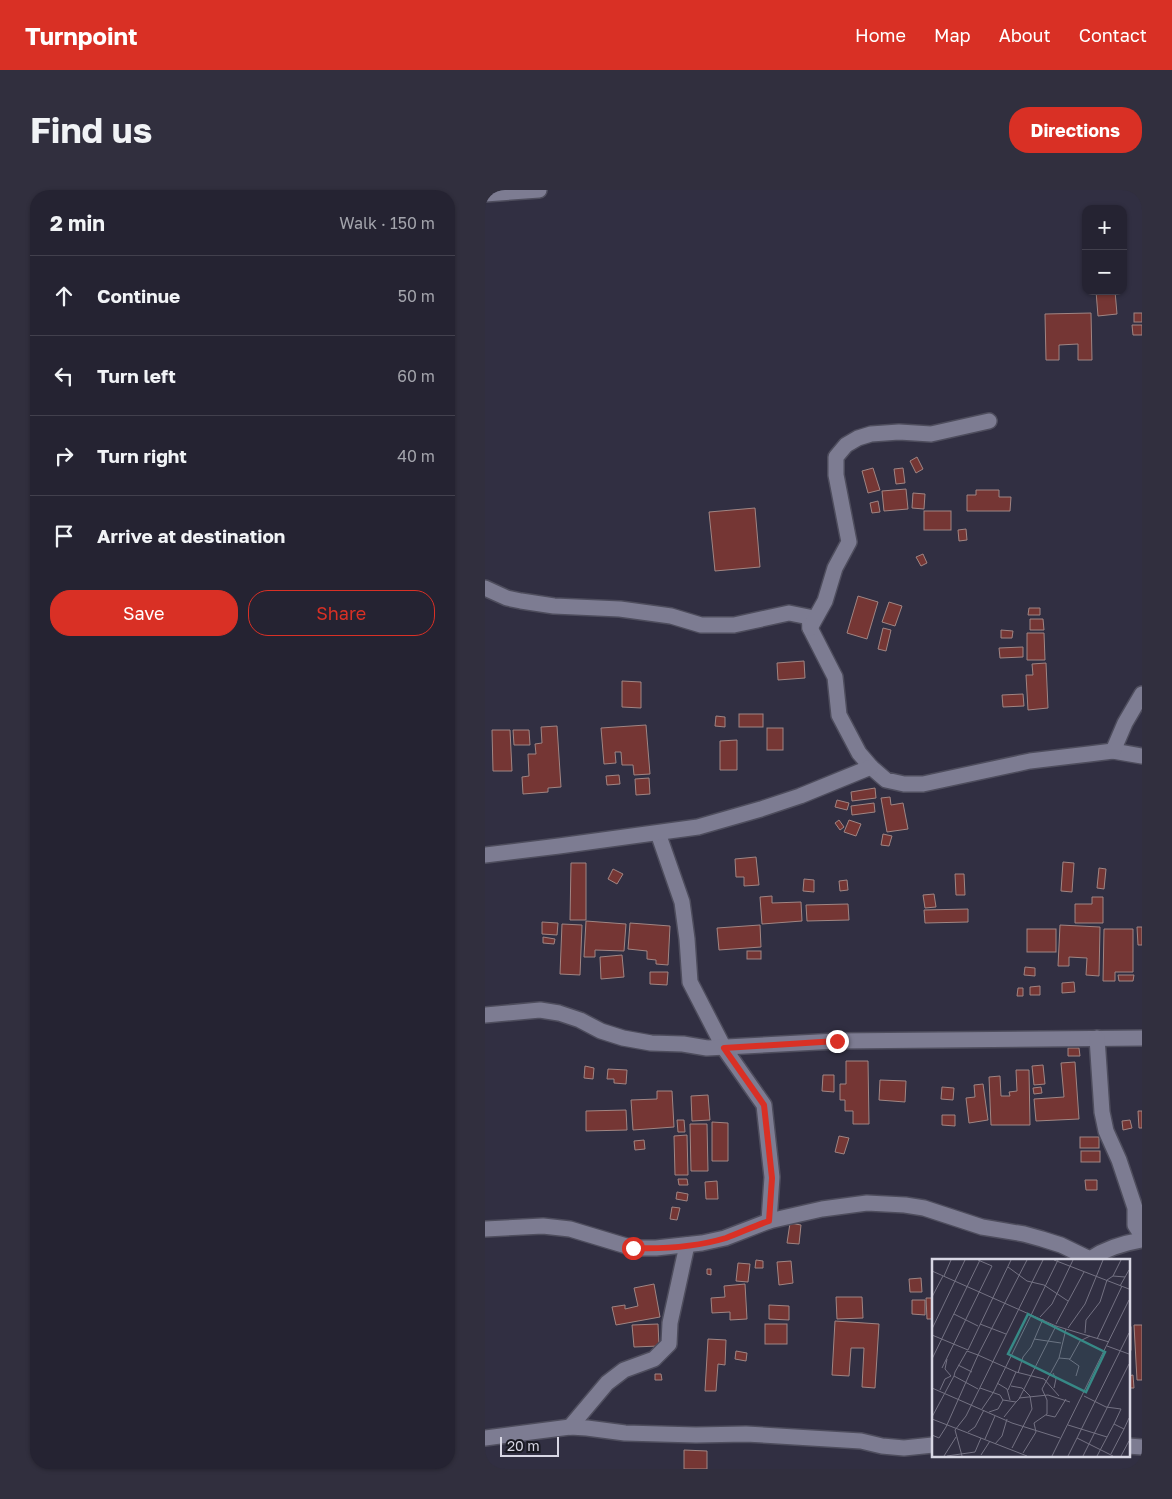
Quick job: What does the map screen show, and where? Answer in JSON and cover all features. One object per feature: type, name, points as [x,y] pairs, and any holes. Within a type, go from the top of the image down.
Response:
[{"type":"street","points":[[485,194],[539,190]]},
{"type":"street","points":[[810,628],[825,601],[835,568],[849,542],[836,475],[837,457],[846,445],[858,438],[871,434],[899,432],[931,434],[989,421]]},
{"type":"street","points":[[485,588],[507,598],[521,601],[554,606],[628,610],[671,616],[701,625],[734,625],[789,613],[809,617],[810,628],[835,677],[839,715],[859,753],[886,780],[904,784],[923,784],[1030,761],[1113,751],[1142,756]]},
{"type":"street","points":[[1113,751],[1125,723],[1142,694]]},
{"type":"street","points":[[485,855],[698,827],[800,796],[871,767]]},
{"type":"street","points":[[658,833],[682,902],[690,982],[724,1048],[764,1105],[772,1178],[769,1221]]},
{"type":"street","points":[[485,1015],[540,1010],[559,1013],[580,1020],[601,1031],[623,1038],[651,1043],[683,1044],[707,1048],[837,1041],[1142,1038]]},
{"type":"street","points":[[1097,1038],[1102,1112],[1106,1132],[1119,1160],[1135,1208],[1135,1225],[1142,1236]]},
{"type":"street","points":[[485,1229],[543,1226],[570,1229],[633,1248],[656,1248],[725,1238],[769,1221],[822,1209],[867,1203],[925,1208],[982,1227],[1042,1239],[1061,1245],[1087,1259]]},
{"type":"street","points":[[1090,1259],[1097,1254],[1128,1242],[1142,1240]]},
{"type":"street","points":[[570,1427],[607,1383],[624,1370],[654,1359],[669,1344],[670,1323],[687,1245]]},
{"type":"street","points":[[485,1438],[570,1427],[625,1433],[696,1436],[755,1435],[861,1442],[904,1448],[932,1445]]},
{"type":"street","points":[[1129,1446],[1142,1447]]},
{"type":"building","points":[[1096,295],[1115,295],[1117,314],[1098,316]]},
{"type":"building","points":[[1091,313],[1092,360],[1078,360],[1078,344],[1059,345],[1059,360],[1046,360],[1045,314]]},
{"type":"building","points":[[1134,313],[1142,313],[1142,322],[1134,322]]},
{"type":"building","points":[[1132,325],[1142,325],[1142,335],[1133,335]]},
{"type":"building","points":[[917,457],[923,469],[916,473],[910,461]]},
{"type":"building","points":[[873,468],[880,490],[868,493],[862,471]]},
{"type":"building","points":[[903,468],[905,483],[896,484],[894,469]]},
{"type":"building","points":[[906,489],[908,509],[884,511],[882,491]]},
{"type":"building","points":[[976,490],[999,490],[999,497],[1011,497],[1010,511],[967,511],[967,495],[976,495]]},
{"type":"building","points":[[913,493],[925,494],[924,509],[912,508]]},
{"type":"building","points":[[878,501],[880,512],[872,513],[870,503]]},
{"type":"building","points":[[755,508],[760,567],[715,571],[709,512]]},
{"type":"building","points":[[924,511],[951,511],[951,530],[924,530]]},
{"type":"building","points":[[966,529],[967,540],[959,541],[958,530]]},
{"type":"building","points":[[923,554],[927,563],[921,566],[916,557]]},
{"type":"building","points":[[858,596],[878,602],[867,639],[847,633]]},
{"type":"building","points":[[889,602],[902,606],[895,626],[882,622]]},
{"type":"building","points":[[1029,608],[1040,608],[1040,615],[1028,615]]},
{"type":"building","points":[[1030,619],[1043,619],[1044,630],[1030,630]]},
{"type":"building","points":[[883,628],[891,630],[886,651],[878,649]]},
{"type":"building","points":[[1001,630],[1013,631],[1012,638],[1001,638]]},
{"type":"building","points":[[1027,633],[1044,633],[1045,660],[1027,660]]},
{"type":"building","points":[[1023,647],[1023,657],[1000,658],[999,648]]},
{"type":"building","points":[[804,661],[805,678],[778,680],[777,663]]},
{"type":"building","points":[[1046,663],[1048,708],[1028,710],[1026,675],[1033,675],[1032,664]]},
{"type":"building","points":[[622,681],[641,682],[641,708],[622,707]]},
{"type":"building","points":[[1023,694],[1024,706],[1003,707],[1002,695]]},
{"type":"building","points":[[739,714],[763,714],[763,727],[739,727]]},
{"type":"building","points":[[716,716],[725,717],[725,727],[715,726]]},
{"type":"building","points":[[646,725],[650,774],[634,775],[633,765],[622,765],[621,752],[615,752],[616,763],[604,764],[601,728]]},
{"type":"building","points":[[557,726],[561,787],[548,788],[548,792],[523,794],[522,777],[529,776],[528,754],[536,754],[535,744],[542,743],[541,727]]},
{"type":"building","points":[[767,728],[783,728],[783,750],[767,750]]},
{"type":"building","points":[[492,730],[510,730],[512,771],[493,771]]},
{"type":"building","points":[[513,730],[529,730],[530,745],[514,745]]},
{"type":"building","points":[[737,740],[737,770],[720,770],[720,741]]},
{"type":"building","points":[[619,775],[620,784],[607,785],[606,776]]},
{"type":"building","points":[[649,778],[650,794],[636,795],[635,779]]},
{"type":"building","points":[[875,788],[876,798],[852,801],[851,792]]},
{"type":"building","points":[[890,797],[891,805],[903,803],[908,829],[887,832],[881,798]]},
{"type":"building","points":[[837,800],[849,803],[847,810],[835,807]]},
{"type":"building","points":[[874,803],[875,812],[852,815],[851,806]]},
{"type":"building","points":[[839,820],[844,827],[840,830],[835,823]]},
{"type":"building","points":[[849,820],[861,824],[856,836],[844,832]]},
{"type":"building","points":[[883,834],[892,836],[889,846],[881,845]]},
{"type":"building","points":[[756,857],[759,885],[744,886],[744,877],[736,877],[735,859]]},
{"type":"building","points":[[1063,862],[1074,863],[1072,892],[1061,891]]},
{"type":"building","points":[[571,863],[586,863],[586,920],[570,920]]},
{"type":"building","points":[[1099,868],[1106,869],[1104,889],[1097,888]]},
{"type":"building","points":[[613,869],[623,874],[617,884],[608,879]]},
{"type":"building","points":[[955,874],[964,874],[965,895],[956,895]]},
{"type":"building","points":[[804,879],[814,880],[814,892],[803,891]]},
{"type":"building","points":[[847,880],[848,890],[840,891],[839,881]]},
{"type":"building","points":[[934,894],[936,907],[925,908],[923,895]]},
{"type":"building","points":[[772,896],[772,903],[801,902],[802,921],[762,924],[760,897]]},
{"type":"building","points":[[1092,897],[1103,897],[1103,923],[1075,923],[1075,904],[1092,904]]},
{"type":"building","points":[[848,904],[849,920],[807,921],[806,905]]},
{"type":"building","points":[[968,909],[968,922],[925,923],[924,910]]},
{"type":"building","points":[[586,921],[626,924],[624,951],[595,950],[595,957],[584,957]]},
{"type":"building","points":[[542,922],[558,923],[557,935],[542,934]]},
{"type":"building","points":[[630,923],[670,926],[668,965],[656,964],[656,960],[647,959],[647,951],[628,949]]},
{"type":"building","points":[[562,924],[582,925],[580,975],[560,974]]},
{"type":"building","points":[[760,925],[761,947],[719,950],[717,928]]},
{"type":"building","points":[[1060,925],[1100,927],[1099,976],[1086,975],[1087,958],[1069,957],[1069,966],[1058,966]]},
{"type":"building","points":[[1137,927],[1142,927],[1142,945],[1138,945]]},
{"type":"building","points":[[1027,929],[1056,929],[1056,952],[1027,952]]},
{"type":"building","points":[[1104,929],[1133,929],[1133,972],[1115,972],[1115,981],[1103,981]]},
{"type":"building","points":[[543,937],[555,939],[554,944],[543,943]]},
{"type":"building","points":[[747,951],[761,951],[761,959],[747,959]]},
{"type":"building","points":[[622,955],[624,977],[601,979],[600,957]]},
{"type":"building","points":[[1025,967],[1035,968],[1035,976],[1024,975]]},
{"type":"building","points":[[650,972],[668,972],[667,985],[650,984]]},
{"type":"building","points":[[1118,975],[1134,975],[1133,981],[1119,981]]},
{"type":"building","points":[[1074,982],[1075,992],[1062,993],[1062,983]]},
{"type":"building","points":[[1040,986],[1040,995],[1030,995],[1030,987]]},
{"type":"building","points":[[1018,988],[1023,988],[1023,996],[1017,996]]},
{"type":"building","points":[[1068,1048],[1079,1048],[1080,1056],[1068,1056]]},
{"type":"building","points":[[846,1061],[868,1061],[869,1124],[853,1124],[853,1111],[845,1111],[845,1100],[840,1100],[840,1084],[846,1084]]},
{"type":"building","points":[[1075,1062],[1079,1119],[1036,1121],[1034,1099],[1064,1097],[1061,1063]]},
{"type":"building","points":[[1043,1065],[1045,1084],[1034,1085],[1032,1066]]},
{"type":"building","points":[[585,1066],[594,1068],[593,1079],[584,1078]]},
{"type":"building","points":[[608,1069],[627,1070],[626,1084],[614,1083],[614,1079],[607,1079]]},
{"type":"building","points":[[1016,1070],[1029,1070],[1030,1125],[991,1125],[989,1077],[1000,1076],[1001,1096],[1010,1096],[1009,1092],[1017,1091]]},
{"type":"building","points":[[823,1075],[834,1075],[834,1092],[822,1091]]},
{"type":"building","points":[[880,1080],[906,1081],[905,1102],[879,1100]]},
{"type":"building","points":[[983,1084],[988,1120],[969,1123],[966,1098],[975,1097],[974,1085]]},
{"type":"building","points":[[942,1087],[954,1088],[953,1100],[941,1099]]},
{"type":"building","points":[[1041,1087],[1042,1093],[1034,1094],[1033,1088]]},
{"type":"building","points":[[657,1091],[672,1091],[674,1127],[633,1130],[631,1100],[657,1099]]},
{"type":"building","points":[[708,1095],[710,1120],[692,1121],[691,1096]]},
{"type":"building","points":[[626,1110],[627,1130],[586,1131],[586,1111]]},
{"type":"building","points":[[1138,1111],[1142,1111],[1142,1128],[1139,1128]]},
{"type":"building","points":[[942,1115],[955,1115],[955,1126],[942,1125]]},
{"type":"building","points":[[677,1120],[684,1120],[685,1132],[678,1132]]},
{"type":"building","points":[[1130,1120],[1132,1128],[1123,1130],[1122,1121]]},
{"type":"building","points":[[712,1122],[728,1123],[728,1161],[712,1161]]},
{"type":"building","points":[[690,1124],[707,1124],[708,1171],[691,1171]]},
{"type":"building","points":[[687,1135],[688,1175],[675,1175],[674,1136]]},
{"type":"building","points":[[839,1136],[849,1138],[844,1154],[835,1152]]},
{"type":"building","points":[[1080,1137],[1099,1137],[1099,1148],[1080,1148]]},
{"type":"building","points":[[644,1140],[645,1149],[635,1150],[634,1141]]},
{"type":"building","points":[[1081,1151],[1100,1151],[1100,1162],[1081,1162]]},
{"type":"building","points":[[678,1179],[687,1179],[688,1185],[679,1185]]},
{"type":"building","points":[[1085,1180],[1097,1180],[1097,1190],[1086,1190]]},
{"type":"building","points":[[717,1181],[718,1199],[706,1199],[705,1182]]},
{"type":"building","points":[[677,1192],[688,1194],[687,1201],[676,1199]]},
{"type":"building","points":[[672,1207],[680,1208],[677,1220],[670,1219]]},
{"type":"building","points":[[790,1223],[801,1225],[799,1244],[787,1243]]},
{"type":"building","points":[[756,1260],[763,1261],[763,1268],[755,1268]]},
{"type":"building","points":[[791,1261],[793,1283],[779,1285],[777,1262]]},
{"type":"building","points":[[738,1263],[750,1264],[748,1282],[736,1281]]},
{"type":"building","points":[[707,1269],[711,1269],[711,1275],[707,1274]]},
{"type":"building","points":[[921,1278],[922,1292],[910,1292],[909,1279]]},
{"type":"building","points":[[654,1284],[660,1317],[616,1325],[612,1307],[625,1305],[625,1309],[638,1306],[634,1288]]},
{"type":"building","points":[[745,1284],[747,1319],[730,1320],[730,1312],[712,1313],[711,1298],[725,1297],[724,1286]]},
{"type":"building","points":[[836,1297],[862,1297],[863,1318],[837,1319]]},
{"type":"building","points":[[926,1298],[932,1298],[932,1319],[927,1319]]},
{"type":"building","points":[[912,1300],[925,1300],[925,1315],[912,1314]]},
{"type":"building","points":[[769,1305],[789,1306],[789,1320],[769,1319]]},
{"type":"building","points":[[835,1321],[879,1324],[875,1388],[862,1387],[864,1348],[851,1348],[849,1376],[832,1375]]},
{"type":"building","points":[[658,1324],[659,1346],[634,1347],[632,1325]]},
{"type":"building","points":[[765,1324],[787,1324],[787,1344],[765,1344]]},
{"type":"building","points":[[1134,1325],[1142,1325],[1142,1380],[1137,1380]]},
{"type":"building","points":[[1129,1327],[1131,1327],[1131,1350],[1129,1350]]},
{"type":"building","points":[[708,1339],[726,1340],[725,1365],[718,1364],[716,1391],[705,1391]]},
{"type":"building","points":[[736,1351],[747,1353],[746,1361],[735,1359]]},
{"type":"building","points":[[655,1374],[661,1374],[662,1380],[655,1380]]},
{"type":"building","points":[[1133,1375],[1134,1388],[1129,1388],[1129,1376]]},
{"type":"building","points":[[684,1450],[707,1451],[707,1469],[684,1469]]},
{"type":"route","points":[[633,1248],[674,1247],[702,1243],[725,1238],[769,1221],[772,1178],[764,1105],[724,1048],[837,1041]]}]
